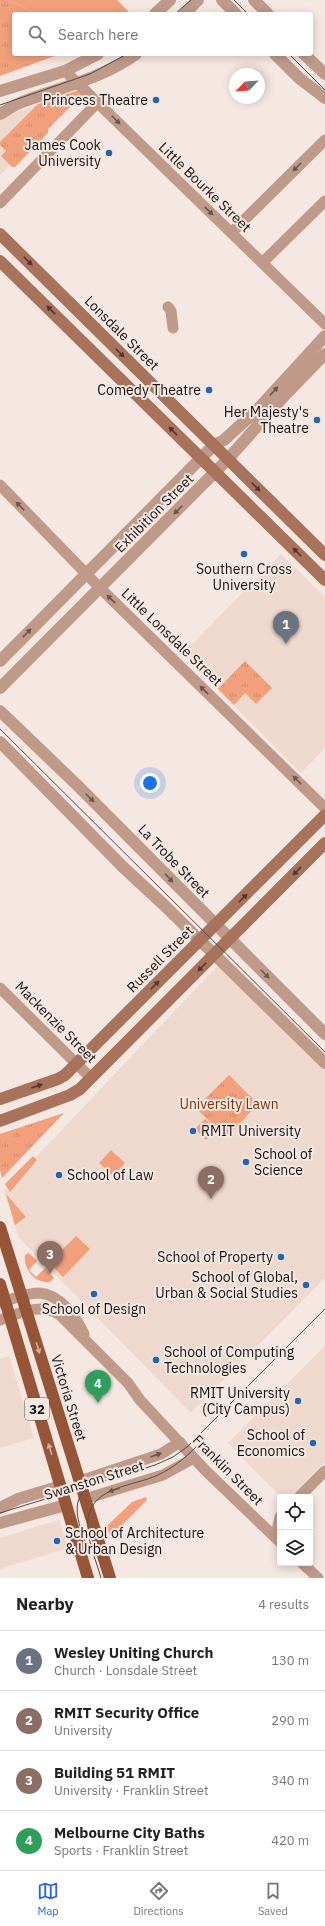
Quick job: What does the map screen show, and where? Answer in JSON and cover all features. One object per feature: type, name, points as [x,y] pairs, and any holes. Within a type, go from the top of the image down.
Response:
[{"type":"main road","name":"Lonsdale Street","points":[[0,234],[325,555]]},
{"type":"main road","points":[[0,260],[325,580]]},
{"type":"main road","points":[[71,330],[84,317]]},
{"type":"main road","points":[[131,389],[144,376]]},
{"type":"main road","name":"Russell Street","points":[[0,1099],[58,1079],[65,1075],[325,816]]},
{"type":"main road","points":[[0,1121],[70,1096],[91,1078],[325,843]]},
{"type":"main road","points":[[141,999],[156,1013]]},
{"type":"main road","name":"Victoria Street","points":[[0,1227],[110,1578]]},
{"type":"main road","name":"32","points":[[0,1284],[5,1318],[61,1486],[88,1578]]},
{"type":"main road","name":"Swanston Street","points":[[61,1486],[80,1480]]},
{"type":"main road","name":"Swanston Street","points":[[66,1505],[86,1499]]},
{"type":"street","points":[[157,12],[170,0]]},
{"type":"street","points":[[186,12],[198,0]]},
{"type":"street","points":[[222,0],[234,12]]},
{"type":"street","points":[[254,0],[266,12]]},
{"type":"street","points":[[0,91],[65,70],[94,56]]},
{"type":"street","points":[[0,114],[21,103],[78,83],[114,68],[133,56]]},
{"type":"street","points":[[277,56],[299,78],[325,98]]},
{"type":"street","points":[[306,56],[325,74]]},
{"type":"street","name":"Little Bourke Street","points":[[65,70],[325,324]]},
{"type":"street","points":[[0,203],[98,102]]},
{"type":"street","points":[[231,232],[325,140]]},
{"type":"street","points":[[262,263],[325,201]]},
{"type":"street","points":[[168,307],[172,311],[173,328]]},
{"type":"street","name":"Exhibition Street","points":[[0,661],[214,445],[224,440],[257,410],[325,336]]},
{"type":"street","name":"Exhibition Street","points":[[0,688],[196,492],[325,354]]},
{"type":"street","points":[[182,478],[196,492]]},
{"type":"street","name":"Little Lonsdale Street","points":[[0,485],[100,588],[325,808]]},
{"type":"street","points":[[137,522],[151,537]]},
{"type":"street","points":[[73,586],[87,601]]},
{"type":"street","name":"La Trobe Street","points":[[0,711],[116,823],[215,925],[325,1034]]},
{"type":"street","points":[[0,742],[58,803],[325,1063]]},
{"type":"street","name":"Mackenzie Street","points":[[0,988],[91,1078]]},
{"type":"street","name":"Franklin Street","points":[[3,1302],[22,1296],[40,1293],[57,1300],[73,1316],[91,1346]]},
{"type":"street","name":"Franklin Street","points":[[5,1318],[41,1308],[55,1312],[128,1383],[140,1400],[194,1458],[277,1537]]},
{"type":"street","name":"Swanston Street","points":[[80,1480],[157,1456],[180,1442]]},
{"type":"street","name":"Swanston Street","points":[[86,1499],[162,1475],[194,1458]]},
{"type":"street","points":[[302,1494],[325,1471]]},
{"type":"street","name":"Swanston Street","points":[[0,1508],[18,1499],[61,1486]]},
{"type":"street","name":"Swanston Street","points":[[0,1523],[66,1505]]},
{"type":"street","points":[[305,1566],[318,1578]]},
{"type":"shaded area","points":[[79,90],[83,94],[0,175],[0,118]]},
{"type":"shaded area","points":[[281,554],[325,597],[325,748],[301,773],[182,654]]},
{"type":"shaded area","name":"RMIT University","points":[[218,965],[325,1070],[325,1278],[191,1413],[19,1238],[4,1191]]},
{"type":"shaded area","name":"RMIT University (City Campus)","points":[[325,1346],[325,1462],[293,1494],[278,1494],[228,1443]]},
{"type":"shaded area","points":[[9,1356],[34,1438],[0,1448],[0,1359]]},
{"type":"shaded area","points":[[59,1520],[68,1548],[0,1569],[0,1538]]},
{"type":"green space","points":[[0,0],[7,0],[34,12],[12,12],[12,56],[55,56],[0,76]]},
{"type":"green space","points":[[7,0],[117,0],[129,12],[34,12]]},
{"type":"green space","points":[[79,90],[83,94],[16,161],[0,145],[0,142],[38,104]]},
{"type":"green space","points":[[32,125],[48,128],[48,133],[15,167],[12,167],[1,156]]},
{"type":"green space","points":[[245,661],[272,688],[256,704],[245,693],[234,705],[218,689]]},
{"type":"green space","name":"University Lawn","points":[[229,1075],[258,1104],[226,1138],[196,1108]]},
{"type":"green space","points":[[64,1113],[2,1178],[0,1170],[0,1134]]},
{"type":"green space","points":[[205,1119],[216,1130],[206,1140],[195,1129]]},
{"type":"green space","points":[[111,1150],[125,1163],[113,1176],[99,1163]]},
{"type":"green space","points":[[33,1156],[37,1160],[10,1192],[5,1184]]},
{"type":"green space","points":[[6,1194],[26,1217],[15,1225]]},
{"type":"green space","points":[[76,1236],[90,1249],[63,1277],[49,1263]]},
{"type":"green space","points":[[29,1253],[37,1261],[29,1270],[36,1277],[45,1268],[54,1278],[50,1282],[40,1281],[28,1271],[25,1255]]},
{"type":"green space","points":[[146,1497],[147,1500],[110,1537],[107,1526],[132,1502]]},
{"type":"tram line","points":[[177,12],[191,0]]},
{"type":"tram line","points":[[234,0],[246,12]]},
{"type":"tram line","points":[[0,105],[90,74],[123,56]]},
{"type":"tram line","points":[[291,56],[325,90]]},
{"type":"tram line","points":[[0,729],[325,1052]]},
{"type":"tram line","points":[[0,1513],[155,1465],[173,1457],[187,1447],[325,1309]]},
{"type":"tram line","points":[[101,1578],[88,1533],[88,1518],[92,1507],[98,1499],[106,1493],[149,1479],[169,1469],[197,1446]]},
{"type":"tram line","points":[[87,1547],[79,1524],[77,1507],[82,1493],[89,1487]]},
{"type":"place","name":"Princess Theatre","points":[[156,100]]},
{"type":"place","name":"James Cook University","points":[[109,153]]},
{"type":"place","name":"Comedy Theatre","points":[[209,390]]},
{"type":"place","name":"Her Majesty's Theatre","points":[[317,420]]},
{"type":"place","name":"Southern Cross University","points":[[244,554]]},
{"type":"place","name":"Wesley Uniting Church","points":[[286,644]]},
{"type":"place","name":"RMIT University","points":[[193,1131]]},
{"type":"place","name":"School of Science","points":[[246,1162]]},
{"type":"place","name":"School of Law","points":[[59,1175]]},
{"type":"place","name":"RMIT Security Office","points":[[211,1199]]},
{"type":"place","name":"School of Property","points":[[281,1257]]},
{"type":"place","name":"Building 51 RMIT","points":[[50,1274]]},
{"type":"place","name":"School of Global, Urban & Social Studies","points":[[306,1285]]},
{"type":"place","name":"School of Design","points":[[94,1294]]},
{"type":"place","name":"School of Computing Technologies","points":[[156,1360]]},
{"type":"place","name":"RMIT University (City Campus)","points":[[298,1401]]},
{"type":"place","name":"Melbourne City Baths","points":[[98,1403]]},
{"type":"place","name":"School of Economics","points":[[313,1443]]},
{"type":"place","name":"School of Architecture & Urban Design","points":[[57,1541]]}]
